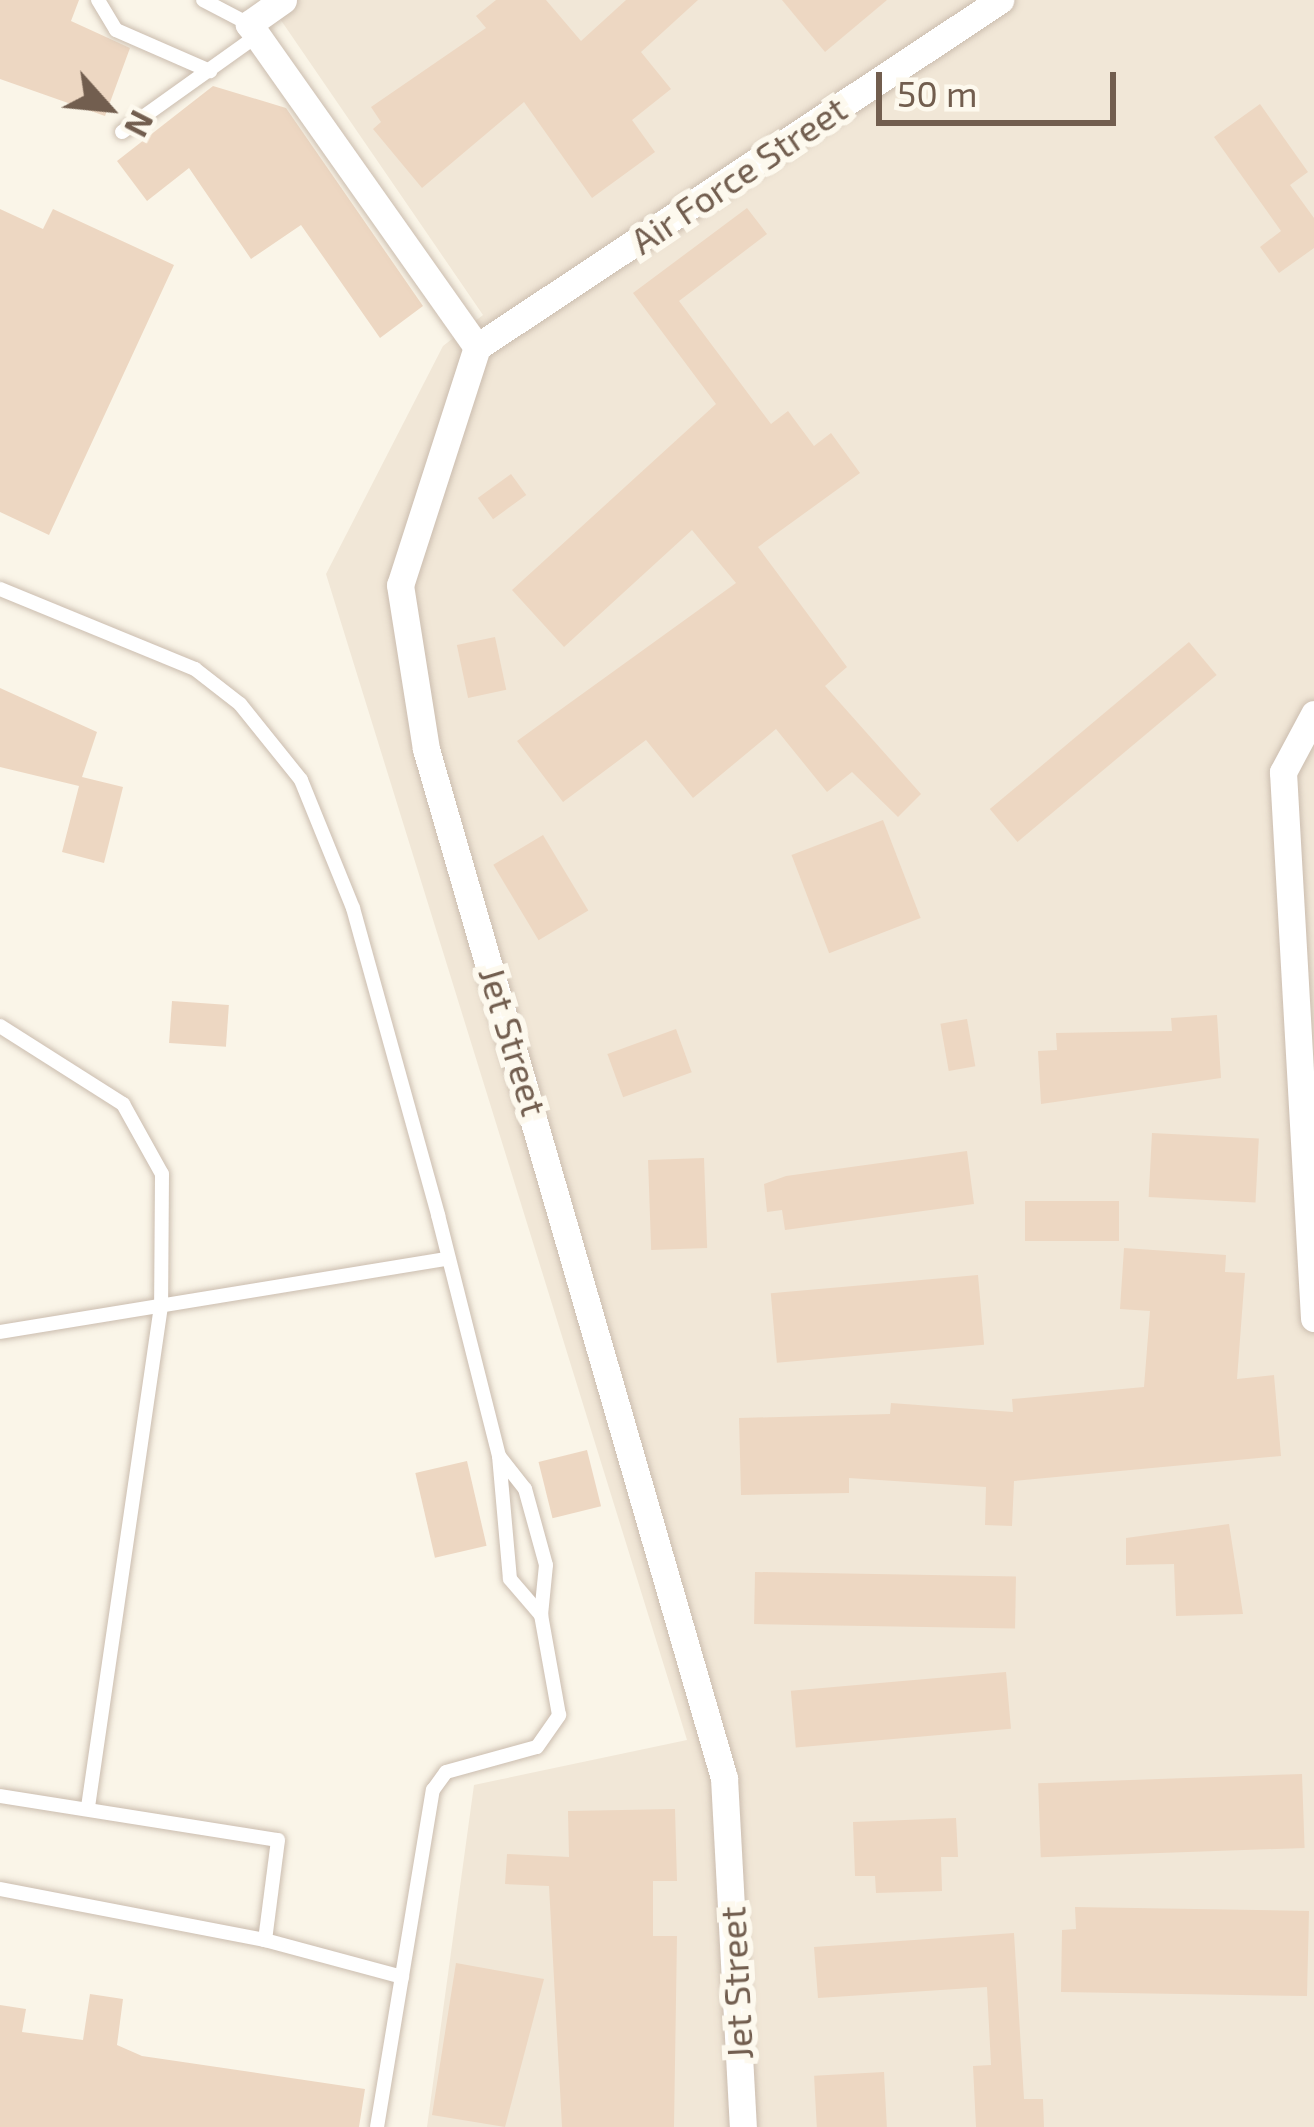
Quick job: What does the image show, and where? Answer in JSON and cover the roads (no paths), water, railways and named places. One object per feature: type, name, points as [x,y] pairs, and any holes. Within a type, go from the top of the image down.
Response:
[{"type":"street","points":[[283,0],[253,30],[477,347]]},
{"type":"street","name":"Air Force Street","points":[[477,347],[1000,0]]},
{"type":"street","name":"Jet Street","points":[[477,347],[400,585],[426,749],[724,1778],[743,2127]]},
{"type":"street","points":[[1314,715],[1283,772],[1314,1318]]},
{"type":"lane","points":[[98,0],[116,30],[210,71]]},
{"type":"lane","points":[[122,132],[210,71],[253,30],[202,0]]},
{"type":"lane","points":[[0,589],[195,669],[240,704],[301,780],[353,908],[499,1456],[509,1579],[541,1615]]},
{"type":"lane","points":[[0,1026],[124,1104],[148,1134],[162,1174],[161,1306],[88,1807]]},
{"type":"lane","points":[[0,1332],[447,1259]]},
{"type":"lane","points":[[377,2127],[433,1790],[446,1772],[537,1747],[559,1715],[541,1615],[546,1565],[525,1490],[499,1456]]},
{"type":"lane","points":[[0,1796],[278,1840],[265,1940]]},
{"type":"lane","points":[[0,1889],[265,1940],[402,1977]]}]
